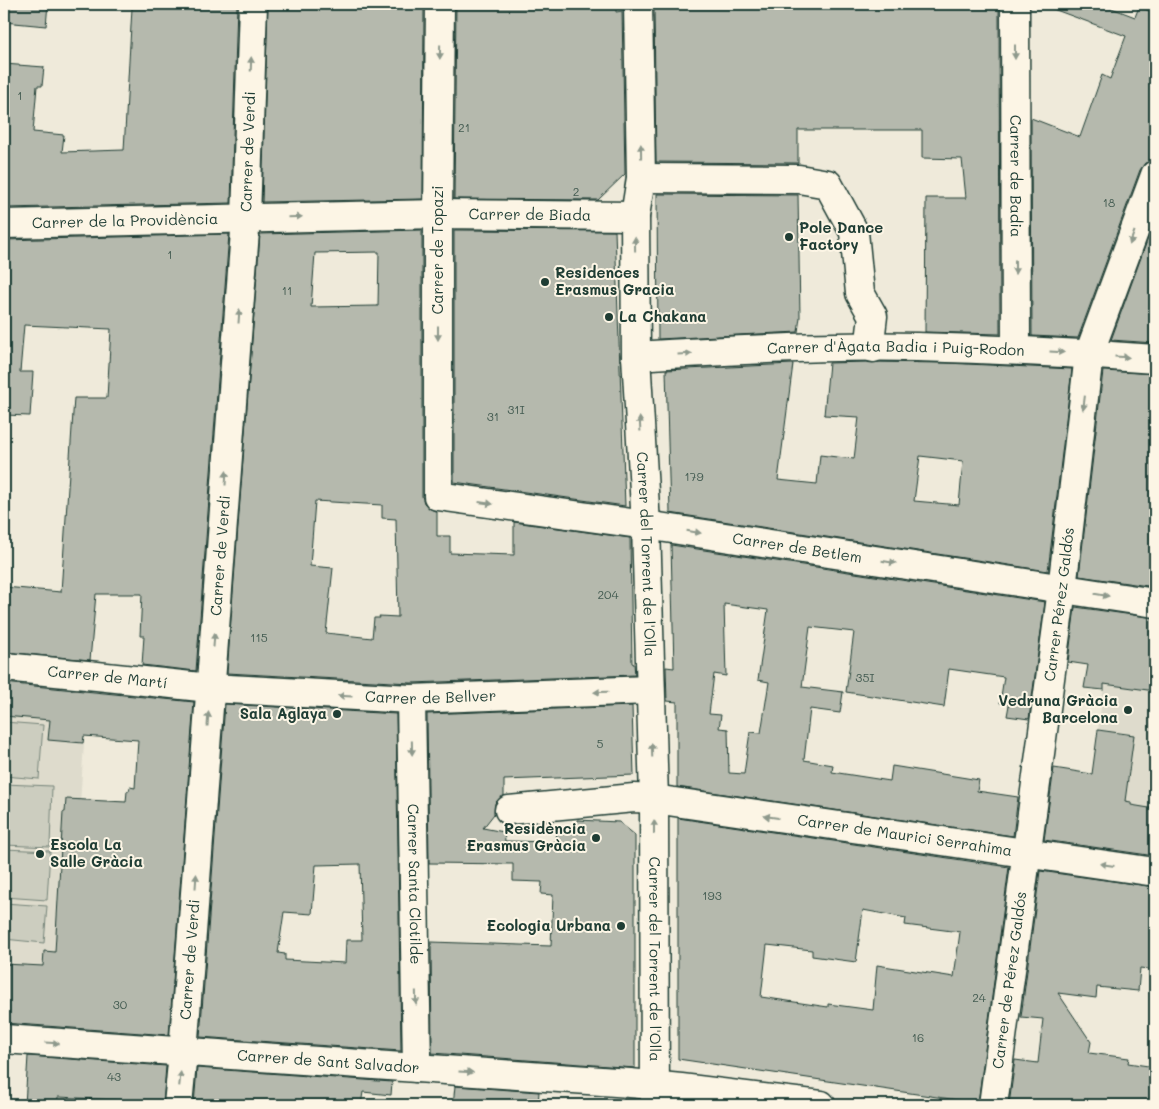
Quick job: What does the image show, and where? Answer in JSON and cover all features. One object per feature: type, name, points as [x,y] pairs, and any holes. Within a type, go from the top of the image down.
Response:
[{"type":"street","name":"Carrer de Verdi","points":[[178,1105],[246,218],[253,4]]},
{"type":"street","name":"Carrer de Topazi","points":[[438,496],[440,4]]},
{"type":"street","name":"Carrer del Torrent de l'Olla","points":[[638,4],[641,178],[635,216],[636,356],[646,525],[654,799],[654,1096]]},
{"type":"street","name":"Carrer de Badia","points":[[1015,4],[1016,350]]},
{"type":"street","name":"Carrer Pérez Galdós","points":[[1028,854],[1062,589],[1089,354],[1155,176]]},
{"type":"street","points":[[641,178],[799,179],[828,184],[854,232],[860,293],[873,316],[872,333],[874,348]]},
{"type":"street","name":"Carrer de Biada","points":[[246,218],[438,214],[635,216]]},
{"type":"street","name":"Carrer de la Providència","points":[[4,224],[246,218]]},
{"type":"street","name":"Carrer d'Àgata Badia i Puig-Rodon","points":[[636,356],[804,348],[874,348],[1016,350],[1155,359]]},
{"type":"street","name":"Carrer de Betlem","points":[[438,496],[646,525],[1155,603]]},
{"type":"street","name":"Carrer de Martí","points":[[4,668],[210,688]]},
{"type":"street","name":"Carrer de Bellver","points":[[210,688],[411,699],[650,690]]},
{"type":"street","name":"Carrer Santa Clotilde","points":[[411,699],[417,1068]]},
{"type":"street","name":"Carrer de Maurici Serrahima","points":[[509,810],[634,798],[654,799],[1155,872]]},
{"type":"street","name":"Carrer de Pérez Galdós","points":[[993,1105],[1028,854]]},
{"type":"street","name":"Carrer de Sant Salvador","points":[[4,1039],[630,1083],[654,1096],[681,1088],[821,1105]]},
{"type":"shaded area","name":"Vedruna Gràcia Barcelona","points":[[1114,609],[1155,615],[1155,809],[1131,805],[1131,802],[1125,801],[1134,735],[1098,730]]},
{"type":"shaded area","name":"Escola La Salle Gràcia","points":[[4,677],[88,684],[65,1028],[4,1023]]},
{"type":"shaded area","points":[[4,722],[43,725],[39,779],[4,776]]},
{"type":"shaded area","points":[[4,784],[52,786],[50,847],[4,845]]},
{"type":"shaded area","points":[[4,849],[50,851],[47,900],[4,897]]},
{"type":"shaded area","points":[[4,903],[47,906],[44,943],[4,939]]},
{"type":"building","points":[[4,4],[48,4],[46,26],[4,22]]},
{"type":"building","points":[[181,4],[237,4],[231,203],[4,208],[4,64],[44,67],[42,86],[37,86],[33,132],[64,135],[62,152],[124,150],[132,8],[181,7]]},
{"type":"building","points":[[268,4],[424,4],[423,199],[262,202]]},
{"type":"building","points":[[456,4],[616,4],[616,12],[622,11],[625,174],[598,200],[454,199]]},
{"type":"building","points":[[659,4],[999,4],[1000,334],[925,332],[926,198],[966,198],[962,159],[922,158],[922,130],[798,130],[798,163],[656,162],[654,8],[659,8]]},
{"type":"building","points":[[1045,4],[1101,4],[1135,17],[1139,7],[1155,13],[1155,160],[1145,163],[1140,170],[1078,338],[1032,336],[1031,118],[1080,137],[1102,75],[1110,79],[1126,36],[1045,6]]},
{"type":"building","points":[[657,194],[798,195],[800,317],[798,332],[658,339]]},
{"type":"building","points":[[1155,219],[1155,343],[1111,340]]},
{"type":"building","points":[[422,230],[422,496],[424,503],[437,512],[437,536],[450,536],[450,553],[514,555],[514,522],[630,538],[632,663],[634,664],[635,675],[411,683],[227,673],[260,234]],"holes":[[[379,252],[378,306],[311,307],[315,253]],[[315,501],[382,505],[382,518],[396,519],[398,617],[379,616],[380,618],[374,618],[372,638],[326,633],[333,568],[310,566]]]},
{"type":"building","points":[[454,230],[615,231],[625,506],[454,482]]},
{"type":"building","points":[[229,234],[196,671],[142,665],[144,636],[140,636],[142,594],[96,594],[90,660],[4,652],[4,587],[61,592],[74,398],[107,398],[111,329],[24,325],[20,372],[33,372],[30,416],[4,415],[4,240]]},
{"type":"building","points":[[829,363],[946,363],[1072,369],[1048,571],[670,513],[666,370],[793,364],[778,480],[817,484],[820,455],[854,459],[859,417],[824,415]],"holes":[[[920,456],[963,461],[959,505],[914,501]]]},
{"type":"building","points":[[1103,371],[1155,374],[1155,587],[1079,576]]},
{"type":"building","points":[[671,545],[1045,602],[1029,719],[1007,716],[1009,705],[1000,703],[1004,677],[949,669],[944,707],[846,692],[854,632],[810,627],[802,687],[843,692],[840,713],[810,709],[804,760],[833,765],[832,772],[890,781],[892,766],[979,780],[977,791],[1018,797],[1013,836],[677,787],[677,702],[667,701],[666,667],[674,668]],"holes":[[[724,604],[768,610],[758,680],[769,682],[761,733],[750,732],[744,774],[729,773],[728,729],[719,728],[721,715],[709,714],[714,674],[726,676]]]},
{"type":"building","points":[[1075,607],[1155,618],[1155,691],[1104,684],[1104,690],[1084,688],[1088,665],[1068,662]]},
{"type":"building","points":[[4,683],[194,702],[169,1035],[4,1023],[4,964],[43,966],[44,951],[55,952],[63,812],[65,812],[66,799],[126,802],[127,791],[129,791],[130,787],[135,788],[138,740],[84,736],[83,743],[48,740],[50,720],[4,716]]},
{"type":"building","points":[[225,704],[396,714],[401,1051],[200,1037]],"holes":[[[360,864],[362,940],[346,940],[345,963],[285,960],[285,954],[278,953],[284,912],[312,914],[316,865]]]},
{"type":"building","points":[[632,706],[634,775],[504,780],[504,796],[495,803],[494,814],[483,828],[504,832],[505,841],[556,842],[557,829],[576,829],[577,820],[619,822],[635,835],[635,1068],[432,1053],[431,942],[551,946],[553,895],[541,894],[542,882],[513,881],[513,864],[429,863],[427,714]]},
{"type":"building","points":[[1098,730],[1134,735],[1125,801],[1131,802],[1131,805],[1155,809],[1155,856],[1044,840],[1054,768],[1092,774]]},
{"type":"building","points":[[678,818],[1009,867],[978,1103],[678,1059]],"holes":[[[863,910],[906,918],[905,925],[960,932],[954,977],[877,965],[873,1010],[828,1004],[828,1007],[761,997],[767,945],[812,950],[812,956],[856,962]]]},
{"type":"building","points":[[1040,871],[1155,887],[1155,970],[1140,968],[1138,991],[1097,987],[1096,998],[1058,993],[1091,1042],[1089,1053],[1129,1058],[1128,1063],[1155,1067],[1155,1105],[1009,1105],[1015,1060],[1038,1063],[1043,1019],[1021,1017]]},
{"type":"building","points":[[28,1056],[166,1066],[163,1105],[115,1105],[116,1100],[58,1097],[57,1105],[25,1105]]},
{"type":"building","points":[[197,1068],[392,1082],[391,1095],[363,1092],[361,1105],[194,1105]]},
{"type":"building","points":[[455,1086],[539,1092],[538,1105],[453,1105]]},
{"type":"place","name":"Pole Dance Factory","points":[[789,237]]},
{"type":"place","name":"Residences Erasmus Gracia","points":[[545,282]]},
{"type":"place","name":"La Chakana","points":[[609,317]]},
{"type":"place","name":"Vedruna Gràcia Barcelona","points":[[1128,710]]},
{"type":"place","name":"Sala Aglaya","points":[[337,714]]},
{"type":"place","name":"Residència Erasmus Gràcia","points":[[596,838]]},
{"type":"place","name":"Escola La Salle Gràcia","points":[[40,854]]},
{"type":"place","name":"Ecologia Urbana","points":[[621,926]]}]
